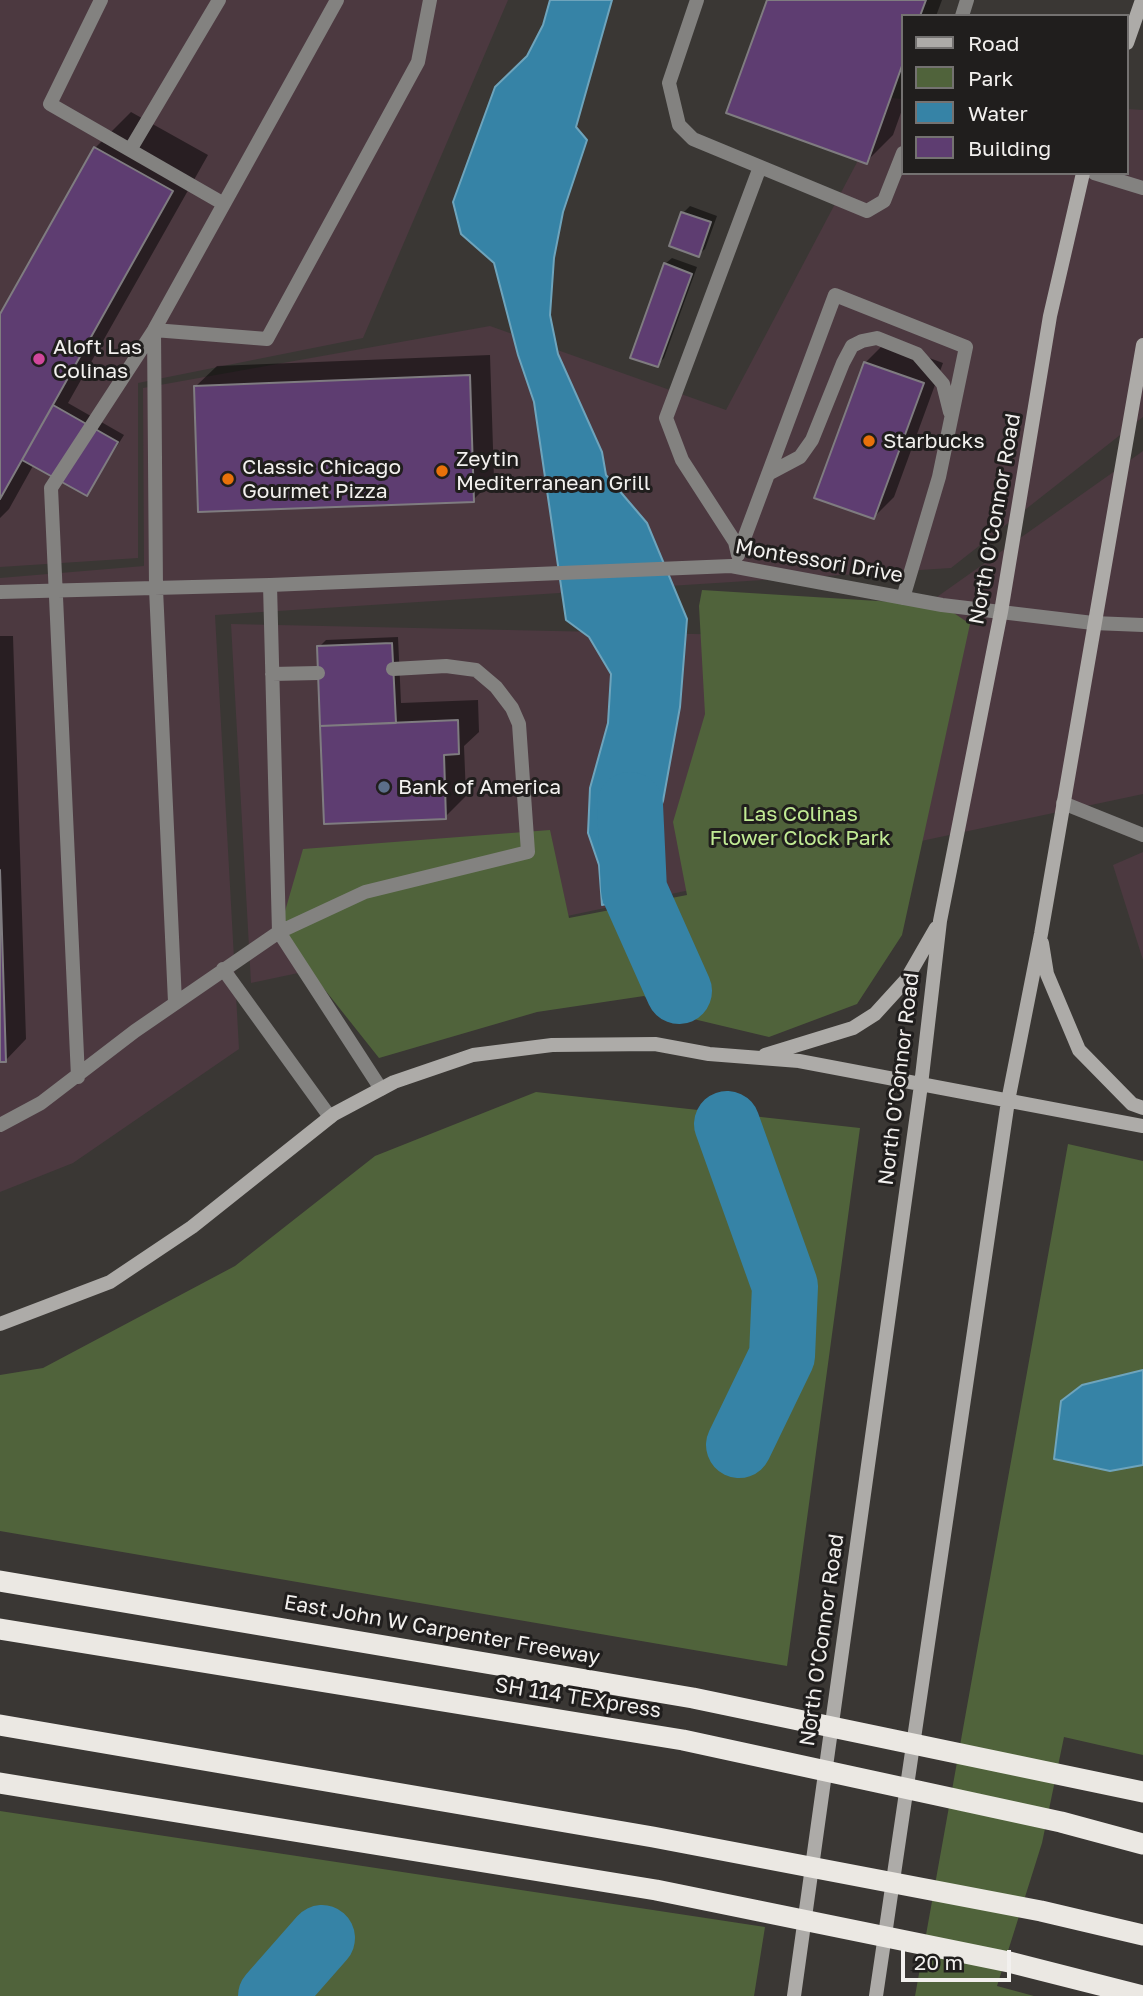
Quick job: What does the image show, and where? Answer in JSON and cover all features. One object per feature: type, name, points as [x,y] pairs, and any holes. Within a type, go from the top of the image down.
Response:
[{"type":"highway","name":"East John W Carpenter Freeway","points":[[0,1581],[693,1698],[1143,1793]]},
{"type":"highway","name":"SH 114 TEXpress","points":[[0,1629],[682,1740],[1061,1822],[1143,1844]]},
{"type":"highway","points":[[0,1725],[653,1837],[1041,1911],[1143,1935]]},
{"type":"highway","points":[[0,1783],[656,1890],[1009,1962],[1143,1996]]},
{"type":"main road","points":[[1129,37],[1142,0]]},
{"type":"main road","name":"North O'Connor Road","points":[[794,1996],[921,1086],[940,920],[1001,612],[1050,316],[1083,175]]},
{"type":"main road","points":[[876,1996],[1008,1101],[1041,934],[1143,345]]},
{"type":"main road","points":[[756,1058],[853,1028],[875,1014],[906,981],[940,920]]},
{"type":"main road","points":[[1041,934],[1047,974],[1079,1050],[1132,1104],[1143,1108]]},
{"type":"main road","points":[[0,1324],[110,1282],[192,1227],[330,1117],[381,1090],[473,1055],[552,1045],[655,1044],[709,1054],[799,1061],[1143,1126]]},
{"type":"lane","points":[[102,0],[50,104],[224,204]]},
{"type":"lane","points":[[130,150],[219,0]]},
{"type":"lane","points":[[78,1077],[51,488],[154,330],[337,0]]},
{"type":"lane","points":[[154,330],[267,339],[418,62],[430,0]]},
{"type":"lane","points":[[697,0],[668,83],[679,125],[693,139],[867,211],[884,201],[902,156]]},
{"type":"lane","points":[[737,559],[682,460],[666,418],[760,167]]},
{"type":"lane","points":[[1101,175],[1143,188]]},
{"type":"lane","points":[[737,559],[835,295],[966,347],[939,477],[903,597]]},
{"type":"lane","points":[[154,330],[156,589],[175,1002]]},
{"type":"lane","points":[[768,474],[800,457],[812,440],[852,346],[862,341],[877,338],[917,354],[943,384],[951,416]]},
{"type":"lane","name":"Montessori Drive","points":[[0,592],[270,586],[718,566],[737,559],[903,597],[1093,623],[1143,625]]},
{"type":"lane","points":[[270,586],[279,932],[381,1090]]},
{"type":"lane","points":[[0,1125],[41,1103],[175,1002],[279,932],[365,892],[528,852],[519,724],[504,697],[476,670],[446,666],[393,669]]},
{"type":"lane","points":[[272,674],[318,673]]},
{"type":"lane","points":[[1063,803],[1143,835]]},
{"type":"lane","points":[[223,969],[330,1117]]},
{"type":"shaded area","points":[[0,0],[508,0],[363,338],[138,383],[138,558],[0,567]]},
{"type":"shaded area","points":[[891,98],[902,99],[902,175],[1129,175],[1129,109],[1143,110],[1143,417],[951,568],[215,615],[239,1049],[73,1163],[0,1192],[0,578],[144,566],[143,388],[490,326],[726,410]]},
{"type":"shaded area","points":[[1143,451],[1143,794],[251,983],[231,624],[879,638]]},
{"type":"shaded area","points":[[1143,852],[1143,960],[1113,865]]},
{"type":"green space","name":"Las Colinas Flower Clock Park","points":[[702,590],[942,605],[970,624],[902,935],[857,1004],[769,1037],[664,1012],[644,996],[537,1012],[379,1058],[279,932],[303,849],[550,830],[569,918],[687,895],[673,822],[705,714],[699,606]]},
{"type":"green space","points":[[536,1092],[860,1128],[787,1666],[0,1531],[0,1375],[43,1368],[235,1266],[375,1156]]},
{"type":"green space","points":[[1068,1144],[1143,1161],[1143,1755],[1064,1737],[1042,1843],[997,1986],[1034,1996],[915,1996]]},
{"type":"green space","points":[[0,1811],[765,1927],[754,1996],[0,1996]]},
{"type":"water","points":[[550,0],[612,0],[576,127],[587,140],[563,212],[554,258],[550,315],[558,354],[602,452],[606,475],[647,523],[687,619],[680,707],[663,801],[650,839],[660,892],[602,905],[599,865],[588,833],[590,788],[608,723],[611,674],[589,637],[566,620],[534,402],[518,355],[494,263],[461,234],[453,202],[495,87],[527,56],[543,25]]},
{"type":"water","points":[[1143,1370],[1143,1465],[1110,1471],[1054,1459],[1061,1401],[1082,1385]]},
{"type":"building","points":[[767,0],[926,0],[921,14],[902,14],[902,66],[867,164],[726,113]]},
{"type":"building","name":"Aloft Las Colinas","points":[[94,147],[173,191],[0,499],[0,314]]},
{"type":"building","points":[[681,212],[711,222],[699,257],[669,246]]},
{"type":"building","points":[[664,263],[692,274],[658,367],[630,358]]},
{"type":"building","name":"Starbucks","points":[[864,362],[924,383],[874,519],[814,498]]},
{"type":"building","points":[[470,375],[474,502],[198,512],[194,386]]},
{"type":"building","points":[[53,405],[118,442],[87,496],[22,460]]},
{"type":"building","points":[[392,643],[396,723],[320,726],[317,646]]},
{"type":"building","name":"Bank of America","points":[[458,720],[459,754],[444,755],[446,819],[324,824],[320,726]]},
{"type":"building","points":[[0,870],[6,1062],[0,1062]]},
{"type":"waterway","points":[[630,805],[634,890],[679,991]]},
{"type":"waterway","points":[[727,1124],[785,1286],[782,1356],[739,1445]]},
{"type":"waterway","points":[[271,1996],[322,1938]]},
{"type":"place","name":"Aloft Las Colinas","points":[[39,359]]},
{"type":"place","name":"Starbucks","points":[[869,441]]},
{"type":"place","name":"Zeytin Mediterranean Grill","points":[[442,471]]},
{"type":"place","name":"Classic Chicago Gourmet Pizza","points":[[228,479]]},
{"type":"place","name":"Bank of America","points":[[384,787]]}]
